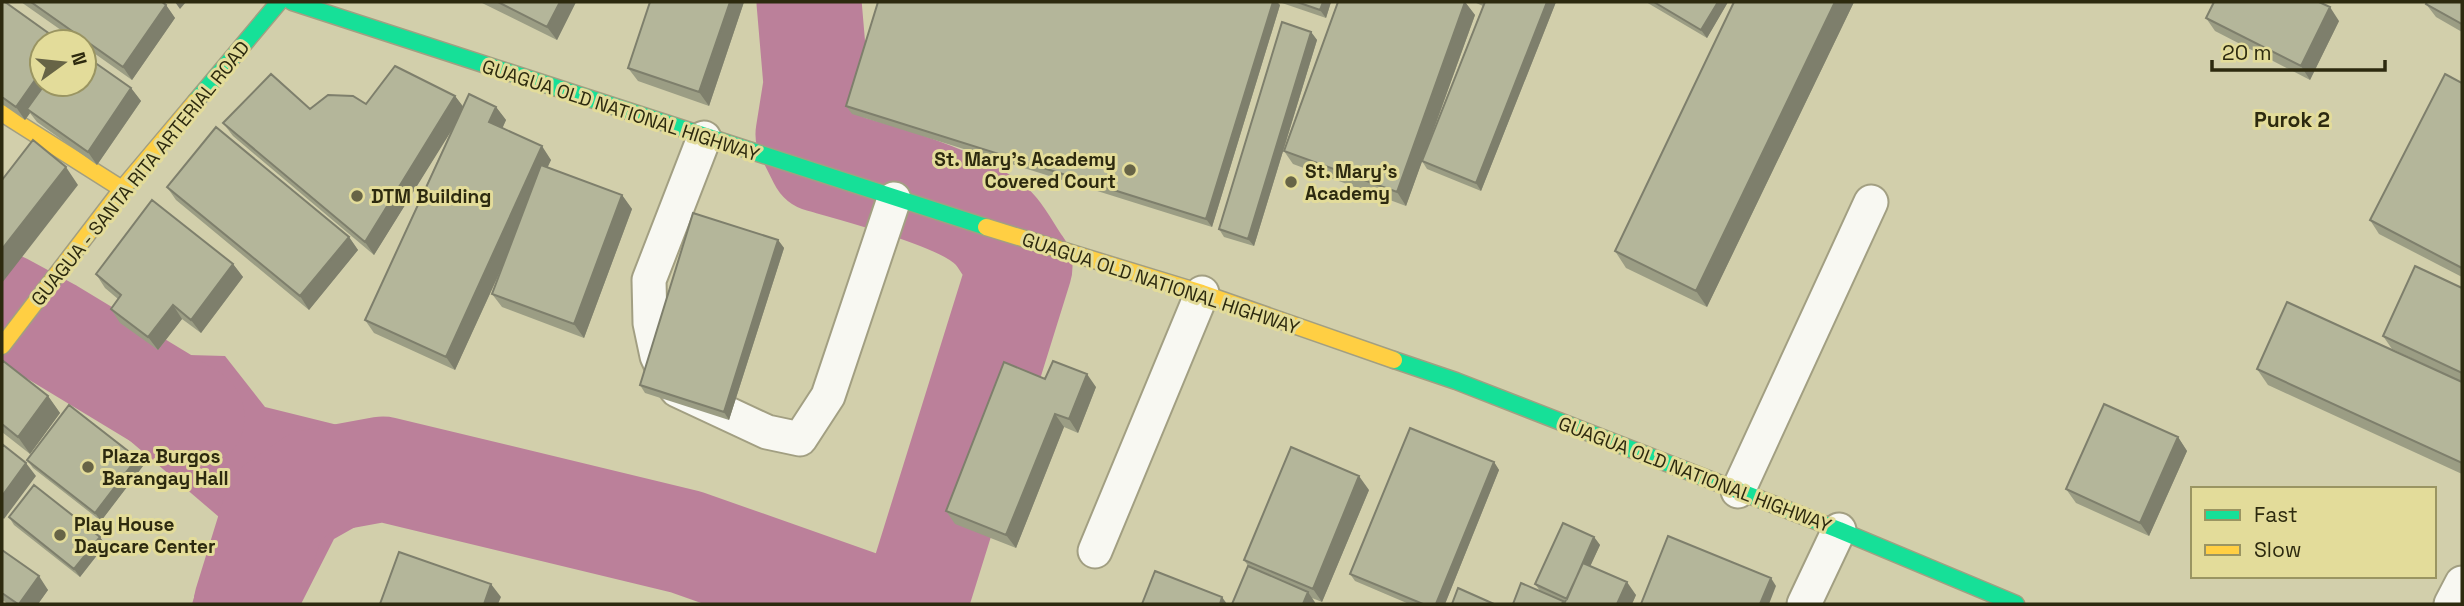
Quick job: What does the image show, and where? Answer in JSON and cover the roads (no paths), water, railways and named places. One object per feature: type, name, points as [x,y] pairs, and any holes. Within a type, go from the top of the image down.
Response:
[{"type":"main road","name":"GUAGUA - SANTA RITA ARTERIAL ROAD","points":[[2,345],[121,190],[279,2]]},
{"type":"main road","name":"GUAGUA OLD NATIONAL HIGHWAY","points":[[292,2],[910,204],[1202,293],[1456,381],[1839,530],[2016,604]]},
{"type":"main road","points":[[2,113],[121,190]]},
{"type":"lane","points":[[704,138],[649,280],[650,323],[657,356],[677,390],[767,432],[800,439],[828,397],[910,204]]},
{"type":"lane","points":[[1738,491],[1871,202]]},
{"type":"lane","points":[[1095,551],[1202,293]]},
{"type":"lane","points":[[1804,604],[1839,530]]},
{"type":"lane","points":[[2452,604],[2462,583]]},
{"type":"waterway","points":[[809,2],[816,84],[808,134],[821,160],[914,188],[963,208],[996,231],[1020,267],[915,604]]},
{"type":"waterway","points":[[2,305],[192,417]]},
{"type":"waterway","points":[[246,604],[276,507],[312,482],[383,469],[686,542],[862,604]]},
{"type":"place","name":"St. Mary's Academy Covered Court","points":[[1130,170]]},
{"type":"place","name":"St. Mary's Academy","points":[[1291,182]]},
{"type":"place","name":"DTM Building","points":[[357,196]]},
{"type":"place","name":"Plaza Burgos Barangay Hall","points":[[88,467]]},
{"type":"place","name":"Play House Daycare Center","points":[[60,535]]},
{"type":"district","name":"Purok 2","points":[[2292,120]]}]
